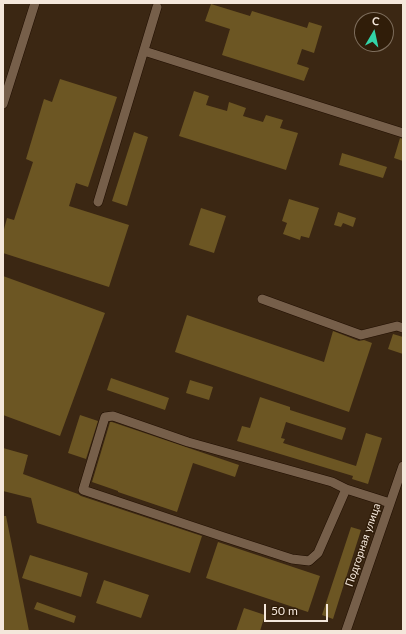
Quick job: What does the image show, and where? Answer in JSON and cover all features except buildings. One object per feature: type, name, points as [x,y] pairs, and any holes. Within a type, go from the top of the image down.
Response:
[{"type":"street","points":[[3,104],[35,3]]},
{"type":"street","points":[[98,202],[158,7]]},
{"type":"street","points":[[144,51],[403,133]]},
{"type":"street","points":[[262,299],[361,335],[397,326],[403,328]]},
{"type":"street","points":[[346,489],[318,553],[309,561],[292,559],[82,490],[105,417],[113,416],[188,442],[332,482],[346,489],[390,503]]},
{"type":"street","name":"Подгорная улица","points":[[346,631],[403,466]]}]
